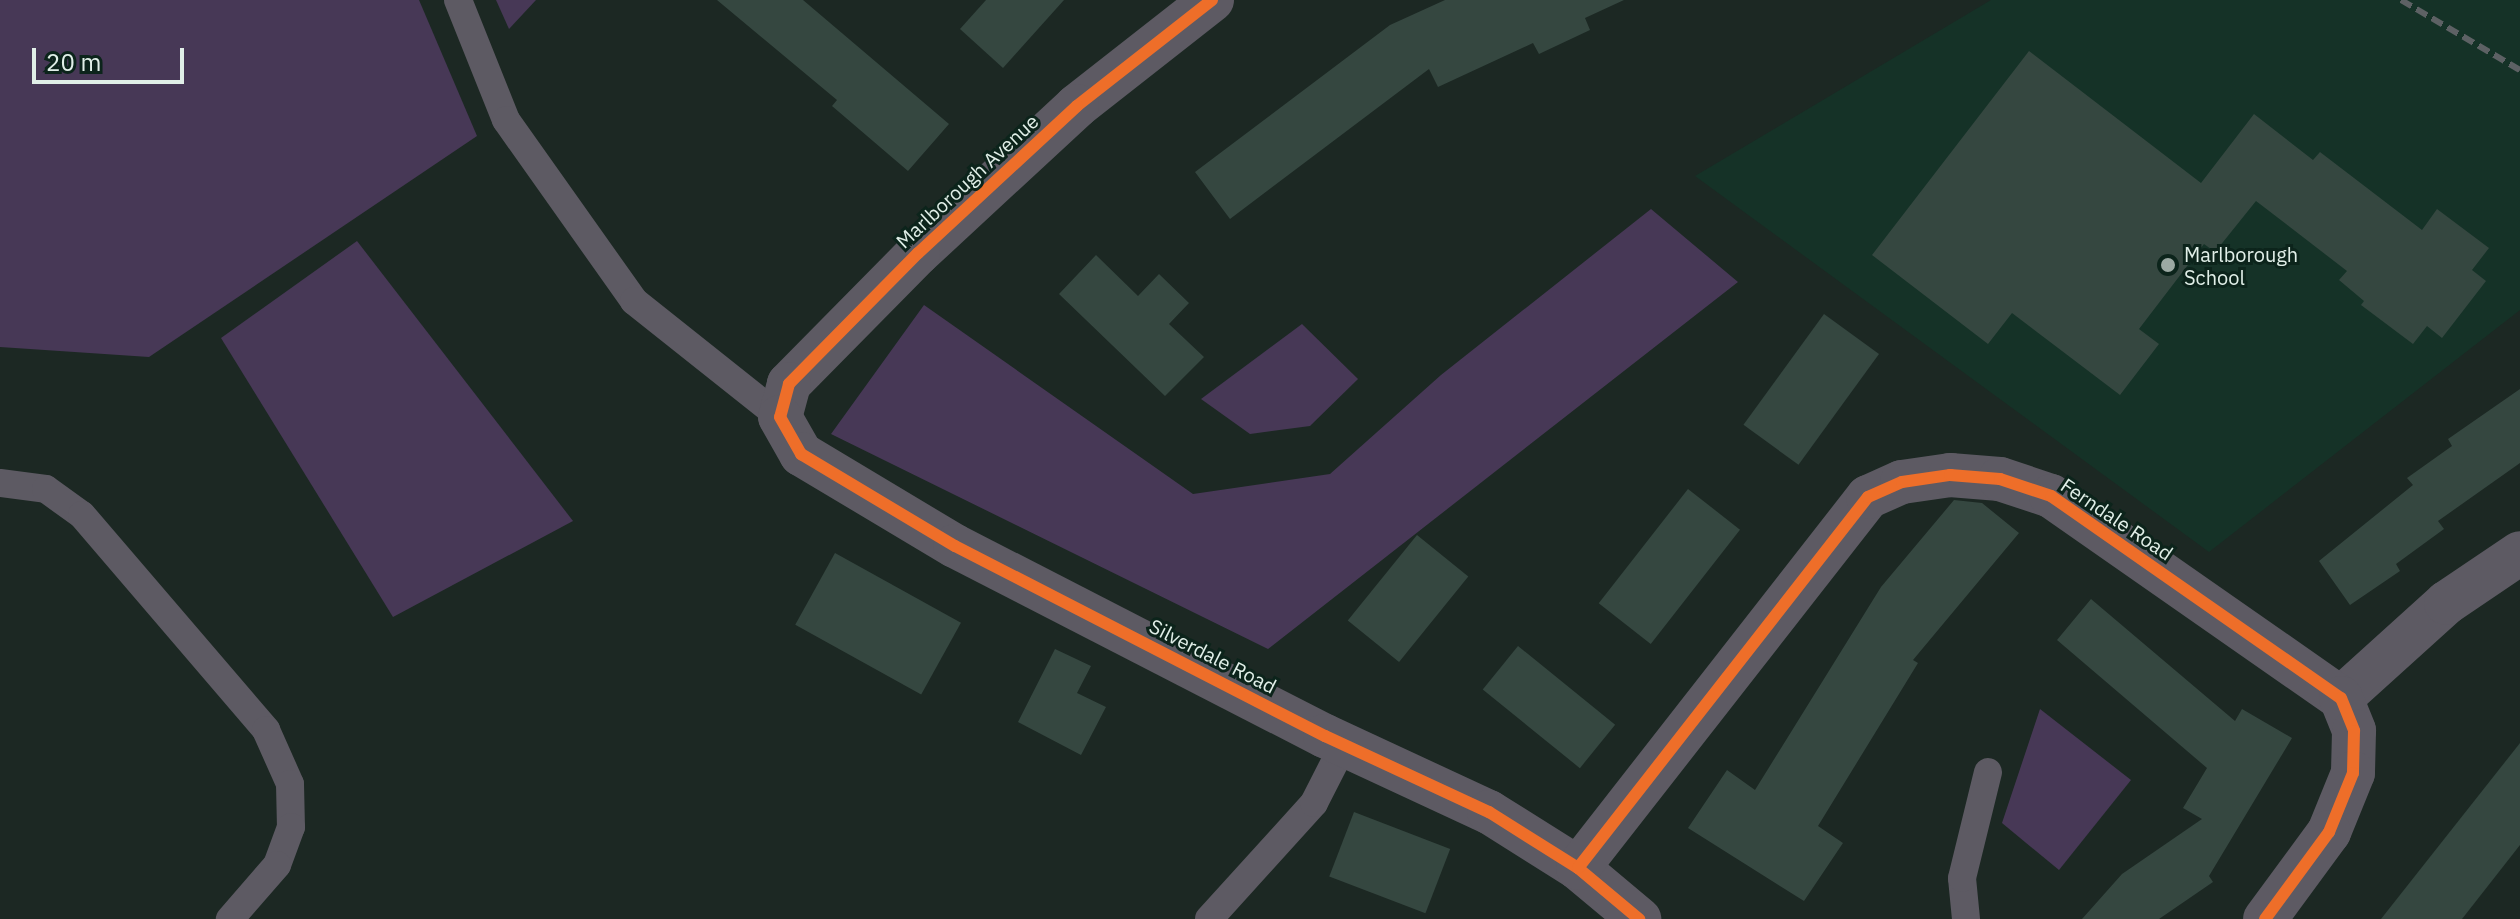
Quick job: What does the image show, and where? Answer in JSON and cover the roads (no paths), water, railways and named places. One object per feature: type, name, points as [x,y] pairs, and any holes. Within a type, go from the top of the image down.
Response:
[{"type":"street","name":"Marlborough Avenue","points":[[780,417],[789,384],[918,253],[1077,106],[1212,0]]},
{"type":"street","name":"Silverdale Road","points":[[780,417],[801,454],[955,546],[1344,744],[1489,812],[1578,868],[1639,919]]},
{"type":"street","name":"Ferndale Road","points":[[1578,868],[1868,497],[1902,482],[1950,475],[2000,479],[2051,496],[2341,698]]},
{"type":"street","points":[[2265,919],[2329,832],[2353,773],[2354,731],[2341,698],[2446,603],[2520,553]]},
{"type":"lane","points":[[458,0],[506,120],[634,301],[780,417]]},
{"type":"lane","points":[[0,483],[46,489],[82,515],[266,730],[290,784],[291,827],[277,865],[230,919]]},
{"type":"lane","points":[[1209,919],[1314,803],[1344,744]]},
{"type":"lane","points":[[1966,919],[1962,878],[1988,772]]},
{"type":"railway","points":[[2401,0],[2520,70]]},
{"type":"place","name":"Marlborough School","points":[[2168,265]]}]
